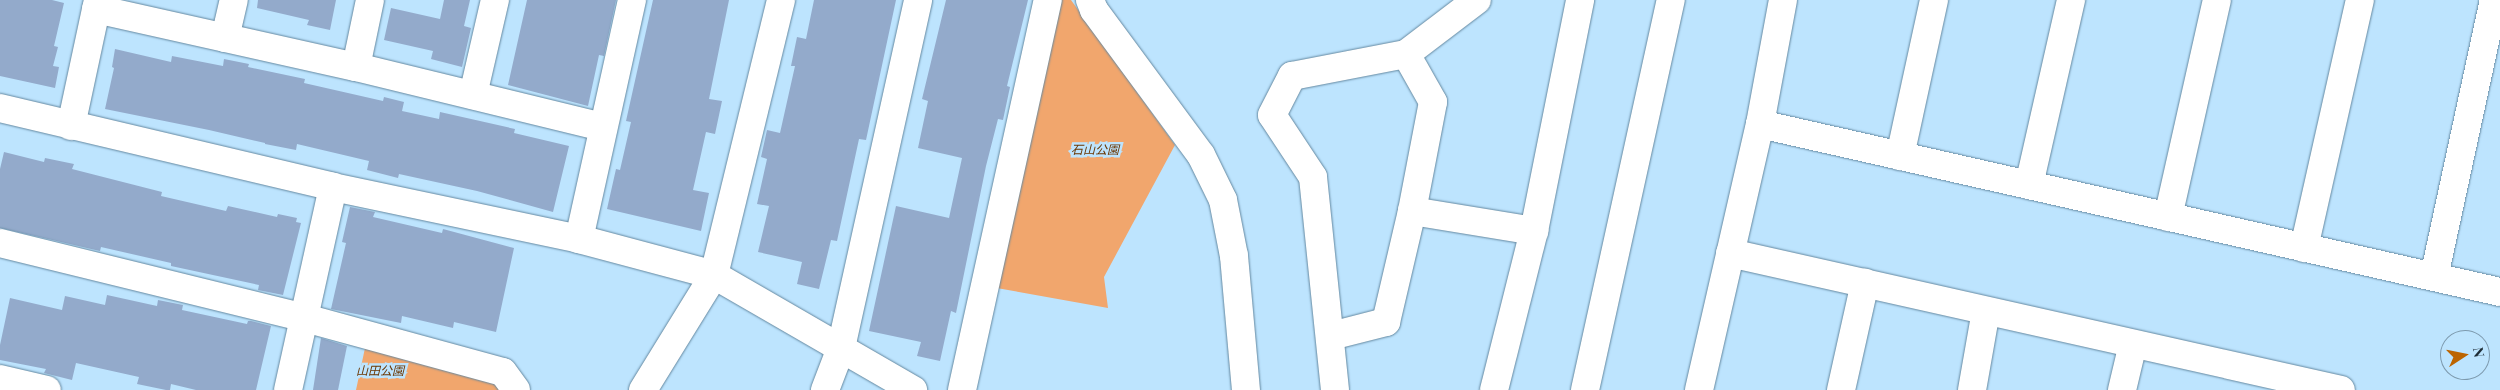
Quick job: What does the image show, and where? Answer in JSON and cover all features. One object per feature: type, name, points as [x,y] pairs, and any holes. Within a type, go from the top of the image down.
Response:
[{"type":"street","points":[[225,38],[234,0]]},
{"type":"street","points":[[356,67],[370,0]]},
{"type":"street","points":[[473,95],[495,0]]},
{"type":"street","points":[[579,239],[632,0]]},
{"type":"street","points":[[644,390],[714,275],[780,0]]},
{"type":"street","points":[[824,390],[841,348],[918,0]]},
{"type":"street","points":[[962,390],[1048,0]]},
{"type":"street","points":[[1090,0],[1094,10],[1201,155],[1223,200],[1234,256],[1246,390]]},
{"type":"street","points":[[1336,390],[1313,176],[1272,116],[1292,76],[1406,54],[1477,0]]},
{"type":"street","points":[[1494,390],[1534,231],[1580,0]]},
{"type":"street","points":[[1584,390],[1671,0]]},
{"type":"street","points":[[1698,390],[1760,124],[1783,0]]},
{"type":"street","points":[[1900,156],[1934,0]]},
{"type":"street","points":[[2029,186],[2072,0]]},
{"type":"street","points":[[2168,217],[2217,0]]},
{"type":"street","points":[[2304,248],[2360,0]]},
{"type":"street","points":[[2434,277],[2494,0]]},
{"type":"street","points":[[71,126],[97,5],[225,38],[356,67],[604,127]]},
{"type":"street","points":[[1331,336],[1386,322],[1412,211],[1433,102],[1406,54]]},
{"type":"street","points":[[0,108],[333,187],[579,239],[714,275],[913,390]]},
{"type":"street","points":[[1760,124],[2500,292]]},
{"type":"street","points":[[288,390],[333,187]]},
{"type":"street","points":[[1412,211],[1534,231]]},
{"type":"street","points":[[0,243],[305,318],[503,372],[516,390]]},
{"type":"street","points":[[1730,253],[2133,344],[2270,382],[2341,390]]},
{"type":"street","points":[[1841,390],[1865,283]]},
{"type":"street","points":[[1972,390],[1986,311]]},
{"type":"street","points":[[2122,390],[2133,344]]},
{"type":"street","points":[[0,379],[46,390]]},
{"type":"green space","name":"石山公園","points":[[1060,0],[1071,0],[1175,145],[1104,277],[1108,308],[991,287]]},
{"type":"green space","name":"山田公園","points":[[365,348],[494,376],[503,390],[356,390]]},
{"type":"building","points":[[0,0],[52,0],[64,3],[54,46],[58,47],[53,66],[59,67],[55,88],[0,76]]},
{"type":"building","points":[[258,0],[336,0],[330,30],[307,25],[309,20],[257,8]]},
{"type":"building","points":[[444,0],[470,0],[464,26],[471,28],[462,67],[431,59],[433,51],[384,40],[391,8],[440,19]]},
{"type":"building","points":[[527,0],[616,0],[604,56],[599,55],[588,106],[508,85]]},
{"type":"building","points":[[653,0],[729,0],[709,99],[722,101],[715,134],[706,132],[693,190],[709,193],[701,231],[607,209],[616,169],[620,170],[631,122],[626,121]]},
{"type":"building","points":[[814,0],[896,0],[866,140],[859,139],[837,241],[831,240],[819,289],[797,284],[802,262],[758,252],[769,206],[757,204],[767,159],[761,157],[767,130],[780,133],[795,66],[791,66],[797,37],[806,39]]},
{"type":"building","points":[[946,0],[1028,0],[1007,86],[1010,87],[1003,120],[998,119],[986,166],[956,313],[951,311],[940,361],[917,356],[921,342],[869,331],[896,206],[949,218],[962,158],[918,148],[928,101],[922,99]]},
{"type":"building","points":[[115,49],[171,62],[172,56],[223,66],[224,59],[249,64],[248,67],[305,79],[304,83],[383,101],[384,97],[404,102],[402,111],[439,119],[440,112],[515,129],[514,133],[569,146],[553,212],[477,191],[399,174],[398,178],[367,170],[369,161],[297,144],[296,150],[105,109],[114,68],[112,67]]},
{"type":"building","points":[[4,152],[44,162],[45,158],[74,164],[72,169],[162,192],[161,196],[226,211],[228,206],[277,217],[278,214],[297,218],[296,222],[301,223],[283,295],[258,290],[259,285],[171,266],[171,263],[101,247],[100,251],[0,228],[0,169]]},
{"type":"building","points":[[350,207],[375,212],[373,217],[442,233],[443,229],[514,248],[496,332],[454,322],[453,328],[402,316],[401,323],[331,309],[346,243],[342,242]]},
{"type":"building","points":[[107,295],[157,306],[158,300],[183,305],[182,310],[247,324],[248,321],[251,321],[271,326],[256,390],[196,390],[171,384],[170,390],[166,390],[137,384],[139,377],[76,363],[72,380],[44,373],[46,369],[0,360],[0,345],[10,298],[62,310],[65,296],[105,305]]},
{"type":"building","points":[[321,338],[347,346],[338,390],[313,390]]}]
